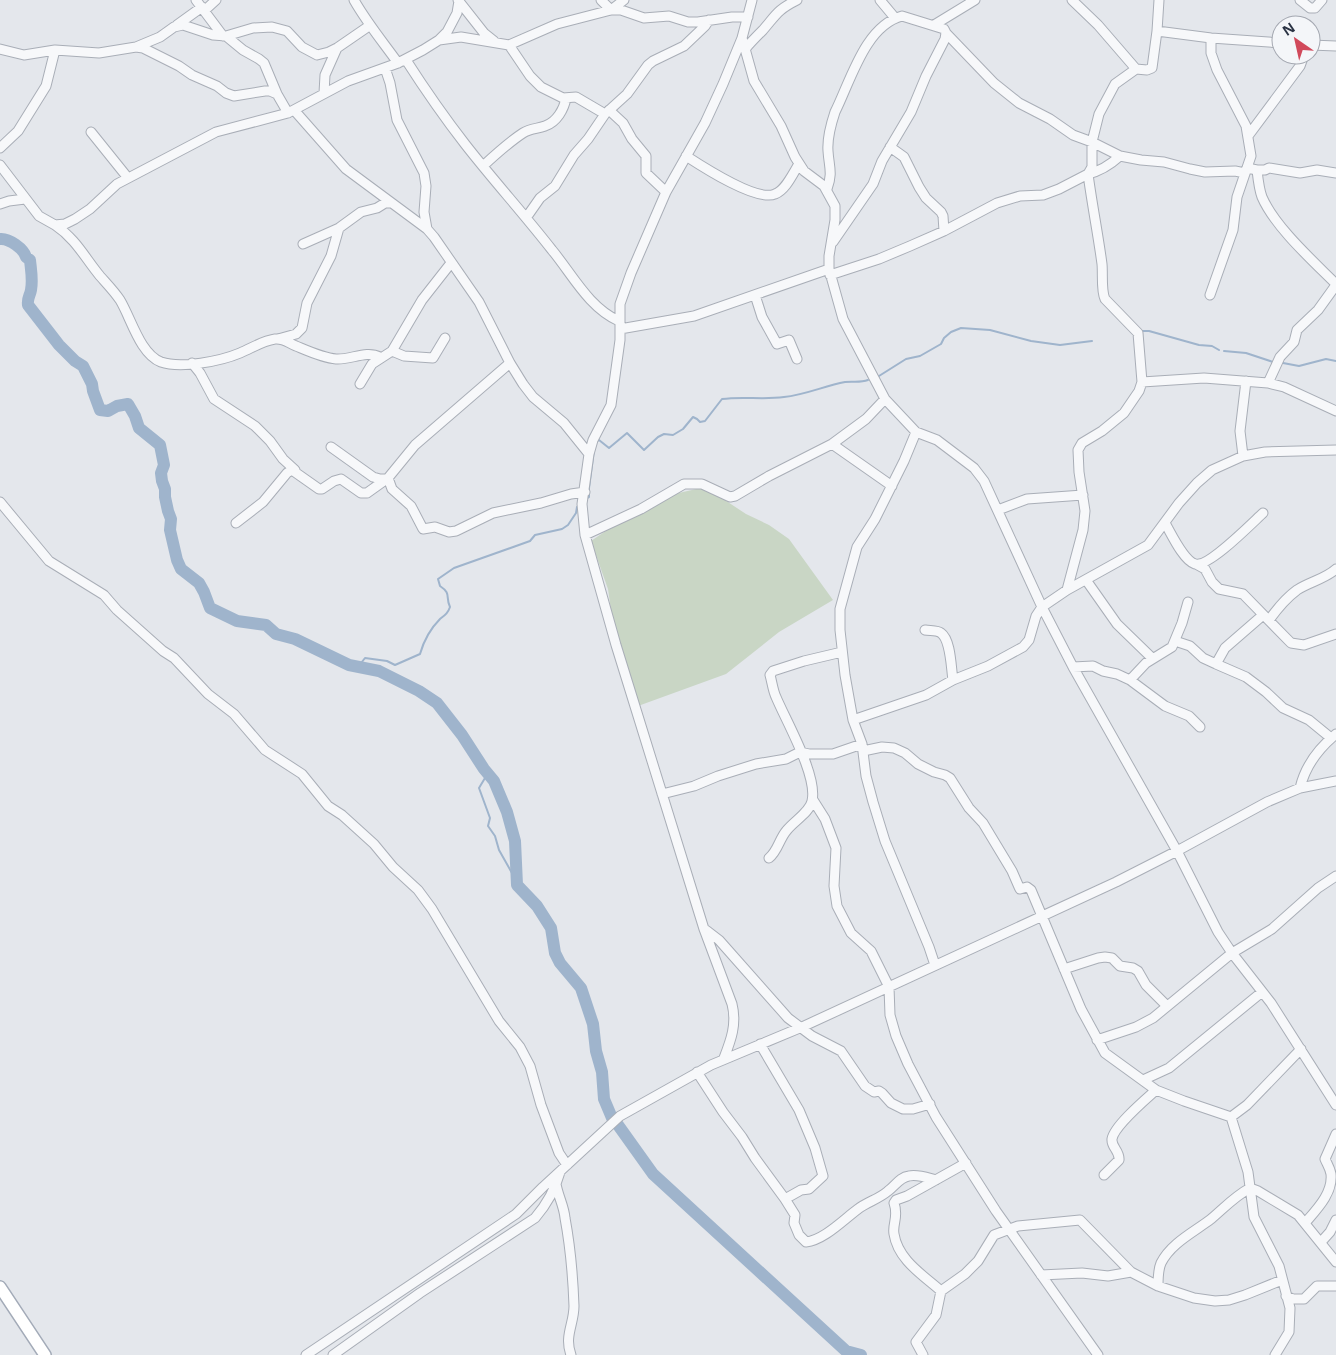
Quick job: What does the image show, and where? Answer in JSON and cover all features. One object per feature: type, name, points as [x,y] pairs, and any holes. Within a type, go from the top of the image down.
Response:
[{"type":"main road","points":[[0,1287],[45,1355]]},
{"type":"street","points":[[0,48],[24,55],[55,50],[99,53],[136,47],[160,37],[200,6],[216,0]]},
{"type":"street","points":[[354,0],[369,26],[380,36],[424,88],[483,166],[594,303],[619,325],[694,316],[829,272],[879,259],[944,231],[998,203],[1020,196],[1043,195],[1059,189],[1111,164],[1120,156]]},
{"type":"street","points":[[602,0],[611,10]]},
{"type":"street","points":[[611,10],[624,0]]},
{"type":"street","points":[[724,1058],[732,1038],[735,1015],[704,929],[616,645],[585,535],[582,504],[589,454],[595,432],[611,404],[620,304],[631,273],[666,192],[705,123],[742,38],[752,0]]},
{"type":"street","points":[[746,48],[773,17],[784,7],[797,0]]},
{"type":"street","points":[[880,0],[895,18]]},
{"type":"street","points":[[934,25],[975,0]]},
{"type":"street","points":[[1072,0],[1098,25],[1136,69]]},
{"type":"street","points":[[1068,590],[1083,530],[1085,511],[1078,466],[1078,450],[1082,443],[1102,431],[1124,413],[1139,391],[1142,382],[1138,333],[1102,295],[1104,282],[1102,263],[1088,174],[1092,167],[1092,142],[1099,114],[1115,84],[1136,69],[1147,70],[1152,68],[1159,0]]},
{"type":"street","points":[[1300,0],[1310,8],[1315,8],[1322,0]]},
{"type":"street","points":[[439,40],[453,23],[458,1]]},
{"type":"street","points":[[458,1],[484,33],[494,41]]},
{"type":"street","points":[[200,6],[224,36],[264,64],[277,94],[342,165],[426,229],[480,302],[510,363],[527,390],[564,423],[589,454]]},
{"type":"street","points":[[508,45],[557,24],[611,10],[621,10],[644,18],[669,16],[688,22],[748,17]]},
{"type":"street","points":[[826,189],[831,176],[828,149],[831,124],[835,112],[868,42],[879,29],[895,18],[902,16],[944,29],[994,83],[1019,103],[1050,119],[1067,132],[1120,156],[1164,162],[1206,172],[1265,170],[1269,168],[1300,173],[1317,170],[1336,173]]},
{"type":"street","points":[[526,218],[540,198],[555,186],[574,155],[588,140],[607,112],[627,94],[648,65],[684,46],[709,20]]},
{"type":"street","points":[[174,27],[184,25],[213,35],[224,36],[253,28],[283,28],[312,54],[322,54],[337,48],[369,26]]},
{"type":"street","points":[[1157,31],[1211,38],[1271,42]]},
{"type":"street","points":[[830,246],[873,184],[882,161],[911,112],[946,33]]},
{"type":"street","points":[[55,225],[75,220],[90,209],[110,189],[216,132],[291,111],[348,81],[402,61],[439,40],[461,36],[508,45],[540,87],[566,98],[576,97],[607,112],[623,123],[632,139],[646,156],[646,173],[666,192]]},
{"type":"street","points":[[742,38],[754,81],[804,171],[826,189],[835,206],[829,272],[842,319],[884,399],[916,432],[937,440],[974,468],[984,481],[1042,607],[1073,667],[1177,851],[1200,900],[1232,954],[1272,1003],[1336,1105]]},
{"type":"street","points":[[1210,295],[1233,230],[1238,197],[1251,156],[1242,116],[1225,88],[1211,53],[1211,38]]},
{"type":"street","points":[[1321,45],[1336,46]]},
{"type":"street","points":[[136,47],[149,50],[192,75],[212,83],[234,96],[265,90],[277,94]]},
{"type":"street","points":[[324,93],[325,75],[337,48]]},
{"type":"street","points":[[0,148],[18,131],[46,86],[55,50]]},
{"type":"street","points":[[1248,136],[1300,65]]},
{"type":"street","points":[[385,68],[398,120],[424,173],[426,186],[424,212],[426,229]]},
{"type":"street","points":[[483,166],[521,134],[534,127],[546,126],[551,123],[562,110],[566,98]]},
{"type":"street","points":[[91,132],[128,178]]},
{"type":"street","points":[[890,147],[904,157],[926,198],[941,212],[944,231]]},
{"type":"street","points":[[686,156],[721,178],[769,196],[777,194],[782,189],[800,164]]},
{"type":"street","points":[[0,165],[39,216],[55,225],[78,244],[100,276],[112,288],[150,356],[163,362],[192,363],[231,357],[261,343],[296,334],[302,328],[307,303],[331,256],[339,228]]},
{"type":"street","points":[[1257,170],[1262,196],[1272,214],[1290,236],[1336,284],[1318,310],[1296,330],[1294,342],[1280,357],[1268,383]]},
{"type":"street","points":[[0,204],[25,199]]},
{"type":"street","points":[[303,244],[339,228],[361,212],[377,208],[385,203],[391,203]]},
{"type":"street","points":[[360,384],[372,364],[392,350],[422,300],[452,263]]},
{"type":"street","points":[[755,295],[762,317],[777,344],[789,340],[797,359]]},
{"type":"street","points":[[392,350],[404,356],[433,358],[445,338]]},
{"type":"street","points":[[278,339],[337,360],[371,354],[380,357]]},
{"type":"street","points":[[192,363],[214,399],[255,426],[270,441],[283,459],[319,489],[334,481],[341,480],[364,494],[388,478],[415,445],[510,363]]},
{"type":"street","points":[[1142,382],[1204,378],[1268,383],[1284,387],[1336,410]]},
{"type":"street","points":[[1243,456],[1240,431],[1246,382]]},
{"type":"street","points":[[585,535],[641,509],[684,484],[702,484],[730,497],[735,496],[769,476],[832,444],[866,419],[884,399]]},
{"type":"street","points":[[916,432],[892,486],[857,547],[840,609],[842,652],[853,720],[863,748],[866,776],[883,833],[935,965]]},
{"type":"street","points":[[832,444],[892,486]]},
{"type":"street","points":[[331,447],[373,477],[380,480],[388,478]]},
{"type":"street","points":[[853,720],[926,695],[952,680],[988,666],[1023,648],[1029,640],[1036,616],[1042,607],[1068,590],[1148,545],[1166,523],[1179,502],[1212,470],[1243,456],[1265,452],[1336,450]]},
{"type":"street","points":[[236,523],[263,502],[287,473],[295,470]]},
{"type":"street","points":[[388,478],[392,489],[411,506],[423,529],[440,528],[449,532],[493,513],[585,492]]},
{"type":"street","points":[[998,510],[1027,500],[1083,495]]},
{"type":"street","points":[[0,502],[49,561],[104,595],[117,610],[163,651],[174,658],[208,694],[234,714],[265,750],[302,774],[328,806],[342,815],[374,844],[393,867],[418,890],[432,909],[499,1021],[520,1047],[530,1066],[563,1168],[546,1206],[535,1218],[420,1293],[333,1355]]},
{"type":"street","points":[[1196,564],[1201,564],[1221,551],[1263,513]]},
{"type":"street","points":[[1166,523],[1176,544],[1191,562],[1205,570],[1219,589],[1243,594],[1291,642],[1301,646],[1336,634]]},
{"type":"street","points":[[1216,664],[1225,648],[1298,590],[1332,573],[1336,569]]},
{"type":"street","points":[[1086,580],[1117,624],[1152,658]]},
{"type":"street","points":[[1130,680],[1152,658],[1172,647],[1188,602]]},
{"type":"street","points":[[925,630],[940,632],[949,647],[952,680]]},
{"type":"street","points":[[1175,641],[1190,646],[1203,658],[1246,677],[1283,708],[1309,720],[1333,736],[1308,766],[1300,788]]},
{"type":"street","points":[[842,652],[773,671],[770,675],[775,696],[787,719],[811,780],[813,800],[825,819],[836,848],[834,886],[837,906],[851,933],[871,951],[889,987],[890,1015],[896,1036],[908,1064],[930,1104],[1009,1229],[1098,1355]]},
{"type":"street","points":[[1073,667],[1093,666],[1130,680],[1165,706],[1189,716],[1200,727]]},
{"type":"street","points":[[662,794],[694,786],[756,764],[786,759],[800,752],[833,754],[863,748],[894,748],[918,764],[934,772],[945,774],[950,778],[969,808],[983,823],[1012,871],[1019,887],[1027,887],[1031,890],[1081,1009],[1105,1053],[1156,1090],[1184,1102],[1232,1117]]},
{"type":"street","points":[[306,1355],[497,1228],[525,1206],[620,1116],[697,1072],[724,1058],[802,1027],[1116,882],[1267,802],[1300,788],[1336,781]]},
{"type":"street","points":[[769,858],[774,854],[779,840],[810,806],[813,800]]},
{"type":"street","points":[[1097,1040],[1145,1024],[1232,954],[1272,929],[1318,888],[1336,876]]},
{"type":"street","points":[[704,929],[718,940],[788,1018],[812,1036],[841,1051],[865,1086],[874,1092],[879,1091],[891,1103],[902,1109],[913,1109],[930,1104]]},
{"type":"street","points":[[1064,969],[1098,958],[1112,958],[1120,966],[1133,968],[1138,971],[1146,985],[1168,1006]]},
{"type":"street","points":[[1143,1080],[1169,1068],[1262,992]]},
{"type":"street","points":[[760,1044],[799,1110],[823,1176],[809,1188],[785,1198]]},
{"type":"street","points":[[1232,1117],[1247,1105],[1301,1049]]},
{"type":"street","points":[[697,1072],[755,1158],[785,1198],[795,1215],[794,1223],[799,1235],[806,1242],[813,1241],[859,1208],[887,1192],[899,1180],[908,1176],[936,1180]]},
{"type":"street","points":[[1104,1175],[1120,1157],[1112,1142],[1112,1136],[1132,1112],[1156,1090]]},
{"type":"street","points":[[1232,1117],[1244,1158],[1254,1217],[1279,1266],[1290,1308],[1289,1332],[1275,1355]]},
{"type":"street","points":[[1305,1223],[1319,1207],[1328,1191],[1333,1173],[1325,1159],[1336,1134]]},
{"type":"street","points":[[941,1291],[901,1254],[893,1233],[897,1211],[894,1203],[896,1200],[908,1196],[966,1163]]},
{"type":"street","points":[[556,1184],[565,1216],[574,1308],[567,1346],[571,1355]]},
{"type":"street","points":[[1158,1286],[1160,1264],[1166,1256],[1190,1232],[1210,1220],[1240,1193],[1250,1188],[1258,1190],[1290,1209],[1305,1223],[1336,1262]]},
{"type":"street","points":[[923,1355],[916,1342],[936,1315],[941,1291],[965,1274],[978,1260],[994,1234],[1018,1226],[1080,1220],[1131,1272],[1158,1286],[1194,1298],[1215,1302],[1228,1300],[1282,1280]]},
{"type":"street","points":[[1321,1242],[1330,1232],[1336,1220]]},
{"type":"street","points":[[1041,1275],[1082,1273],[1108,1276],[1131,1272]]},
{"type":"street","points":[[1286,1296],[1293,1299],[1304,1299],[1317,1286],[1336,1286]]},
{"type":"green space","points":[[705,487],[789,539],[833,600],[779,632],[726,674],[638,706],[620,646],[608,589],[591,541],[613,526],[670,495]]},
{"type":"waterway","points":[[0,239],[8,240],[16,245],[30,260],[32,282],[28,305],[59,345],[75,361],[83,366],[92,384],[100,410],[108,411],[117,406],[128,404],[139,428],[160,445],[164,465],[161,473],[162,481],[171,519],[170,530],[177,560],[181,569],[199,583],[210,608],[237,621],[266,625],[276,634],[295,639],[349,665],[379,671],[419,691],[437,703],[462,735],[494,781],[507,812],[515,841],[517,885],[537,906],[551,928],[555,953],[560,963],[581,988],[593,1024],[596,1051],[602,1072],[604,1099],[612,1118]]},
{"type":"waterway","points":[[879,376],[906,359],[920,356],[941,344],[944,338],[951,332],[961,328],[990,330],[1031,341],[1060,345],[1092,341]]},
{"type":"waterway","points":[[1142,331],[1149,331],[1199,345],[1212,346],[1219,350]]},
{"type":"waterway","points":[[1224,351],[1246,353],[1273,362]]},
{"type":"waterway","points":[[1283,363],[1299,366],[1326,359],[1336,361]]},
{"type":"waterway","points":[[597,441],[599,440],[609,448],[627,433],[644,450],[658,437],[664,434],[673,435],[683,429],[693,417],[700,422],[705,421],[722,399],[784,397],[845,382],[868,380]]},
{"type":"waterway","points":[[587,498],[589,497],[594,450]]},
{"type":"waterway","points":[[358,667],[365,658],[387,661],[395,665],[420,654],[430,631],[450,607],[447,594],[440,586],[438,579],[454,568],[530,541],[535,535],[562,529],[568,525],[576,513],[577,507],[580,506]]},
{"type":"waterway","points":[[488,773],[479,788],[490,818],[488,826],[495,836],[499,850],[517,882]]},
{"type":"waterway","points":[[618,1125],[653,1174],[846,1351],[861,1355]]}]
